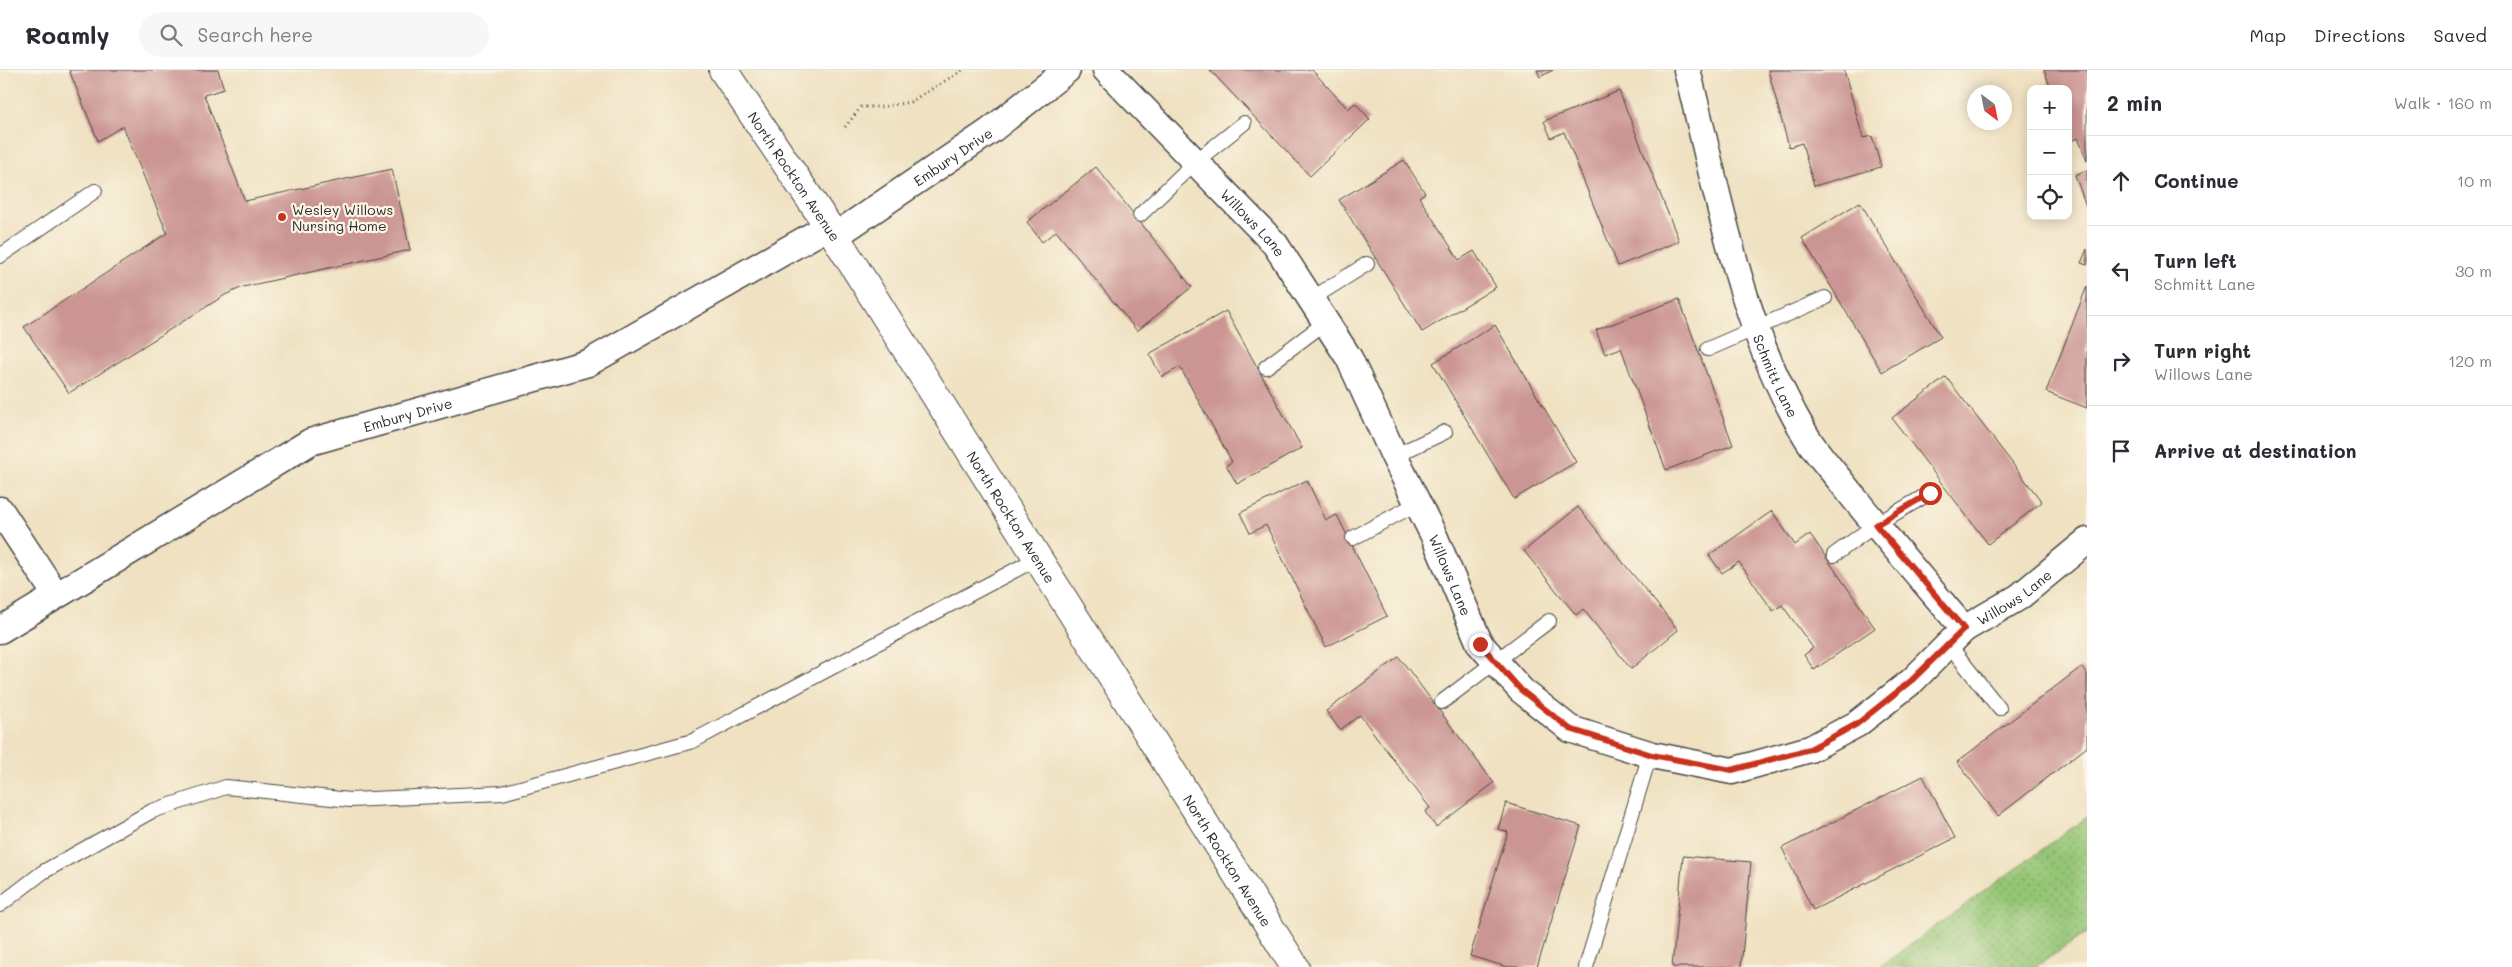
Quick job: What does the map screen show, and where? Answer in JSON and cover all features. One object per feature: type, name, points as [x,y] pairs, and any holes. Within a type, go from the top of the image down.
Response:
[{"type":"street","name":"North Rockton Avenue","points":[[724,70],[832,231],[1295,967]]},
{"type":"street","name":"Embury Drive","points":[[0,630],[310,442],[588,363],[832,231],[990,131],[1067,70]]},
{"type":"street","name":"Willows Lane","points":[[1106,70],[1275,244],[1349,358],[1394,456],[1435,538],[1480,644],[1521,690],[1570,729],[1650,754],[1732,770],[1810,749],[1857,724],[1912,680],[1957,637],[2019,597],[2087,541]]},
{"type":"street","name":"Schmitt Lane","points":[[1687,70],[1726,239],[1755,328],[1773,374],[1806,438],[1876,525],[1957,637]]},
{"type":"street","points":[[0,510],[56,595]]},
{"type":"lane","points":[[1140,214],[1194,162],[1244,123]]},
{"type":"lane","points":[[0,256],[95,191]]},
{"type":"lane","points":[[1311,299],[1367,264]]},
{"type":"lane","points":[[1708,349],[1825,298]]},
{"type":"lane","points":[[1266,367],[1326,322]]},
{"type":"lane","points":[[1394,456],[1445,432]]},
{"type":"lane","points":[[1834,554],[1876,525],[1930,493]]},
{"type":"lane","points":[[1353,538],[1418,503]]},
{"type":"lane","points":[[0,905],[43,872],[152,812],[226,787],[350,800],[502,793],[693,742],[1038,558]]},
{"type":"lane","points":[[1442,702],[1549,621]]},
{"type":"lane","points":[[1957,637],[1999,708]]},
{"type":"lane","points":[[1586,967],[1650,754]]},
{"type":"path","points":[[845,127],[861,107],[882,107],[910,102],[963,70]]},
{"type":"green space","points":[[2087,817],[2087,933],[2035,967],[1879,967]]},
{"type":"building","name":"Wesley Willows Nursing Home","points":[[69,70],[218,70],[224,89],[204,95],[245,201],[392,169],[410,250],[243,287],[225,295],[69,393],[24,327],[167,233],[123,126],[98,141]]},
{"type":"building","points":[[1210,70],[1312,70],[1348,109],[1355,103],[1370,119],[1310,176]]},
{"type":"building","points":[[1537,70],[1553,70],[1540,77]]},
{"type":"building","points":[[1768,70],[1844,70],[1863,138],[1872,136],[1881,167],[1814,186],[1802,143],[1789,147]]},
{"type":"building","points":[[2044,70],[2087,70],[2087,161],[2078,138],[2072,141],[2072,85],[2050,85]]},
{"type":"building","points":[[1619,91],[1679,241],[1618,266],[1564,132],[1551,138],[1544,121]]},
{"type":"building","points":[[1404,160],[1425,193],[1419,197],[1459,260],[1474,251],[1496,287],[1422,332],[1339,200]]},
{"type":"building","points":[[1096,167],[1192,287],[1137,331],[1056,231],[1042,242],[1027,222]]},
{"type":"building","points":[[2087,170],[2087,209],[2075,175]]},
{"type":"building","points":[[1860,202],[1941,337],[1882,372],[1802,238]]},
{"type":"building","points":[[2087,249],[2087,265],[2081,263]]},
{"type":"building","points":[[2087,286],[2087,408],[2046,392]]},
{"type":"building","points":[[1679,299],[1733,445],[1666,470],[1621,348],[1605,354],[1596,330]]},
{"type":"building","points":[[1226,311],[1302,448],[1237,484],[1226,465],[1232,462],[1180,367],[1162,377],[1149,354]]},
{"type":"building","points":[[1495,325],[1576,462],[1514,499],[1433,363]]},
{"type":"building","points":[[1946,377],[2042,502],[1988,544],[1892,418]]},
{"type":"building","points":[[1307,480],[1326,520],[1337,515],[1387,616],[1326,647],[1266,525],[1250,533],[1240,513]]},
{"type":"building","points":[[1578,507],[1678,630],[1631,669],[1583,609],[1576,615],[1524,551]]},
{"type":"building","points":[[1772,511],[1795,545],[1810,534],[1875,628],[1814,670],[1804,655],[1813,648],[1782,605],[1773,611],[1739,562],[1722,573],[1709,555]]},
{"type":"building","points":[[1399,657],[1494,783],[1436,827],[1425,812],[1430,808],[1360,715],[1340,730],[1326,711]]},
{"type":"building","points":[[2081,667],[2087,674],[2087,747],[1998,816],[1957,762]]},
{"type":"building","points":[[1923,776],[1955,838],[1813,910],[1782,848]]},
{"type":"building","points":[[1506,803],[1581,826],[1537,967],[1507,967],[1470,956],[1508,832],[1498,829]]},
{"type":"building","points":[[1683,856],[1751,862],[1741,967],[1672,967]]},
{"type":"place","name":"Wesley Willows Nursing Home","points":[[282,217]]},
{"type":"route","points":[[1480,644],[1521,690],[1570,729],[1652,755],[1732,770],[1810,749],[1857,724],[1912,680],[1964,629],[1876,525],[1930,493]]}]
